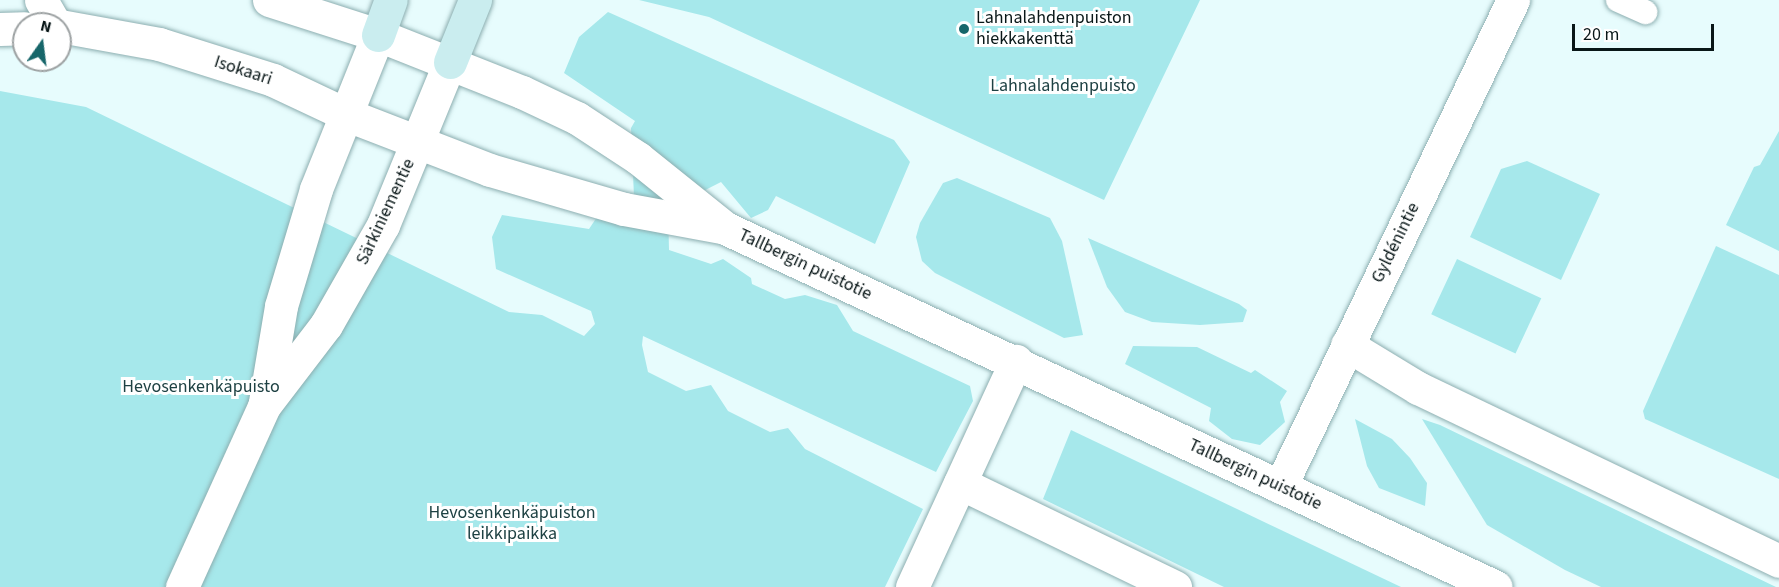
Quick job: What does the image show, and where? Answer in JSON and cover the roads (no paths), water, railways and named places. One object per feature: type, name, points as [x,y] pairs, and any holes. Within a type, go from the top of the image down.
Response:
[{"type":"main road","name":"Särkiniementie","points":[[378,35],[391,0]]},
{"type":"main road","name":"Särkiniementie","points":[[450,62],[475,0]]},
{"type":"street","points":[[268,0],[378,35],[450,62]]},
{"type":"street","name":"Gyldénintie","points":[[1280,487],[1513,0]]},
{"type":"street","name":"Isokaari","points":[[72,28],[159,44],[273,80],[345,114],[418,142]]},
{"type":"street","name":"Särkiniementie","points":[[264,406],[281,306],[316,189],[378,35]]},
{"type":"street","name":"Särkiniementie","points":[[182,587],[264,406],[326,325],[369,252],[418,142],[450,62]]},
{"type":"street","name":"Tallbergin puistotie","points":[[450,62],[577,118],[638,158],[725,228]]},
{"type":"street","name":"Tallbergin puistotie","points":[[418,142],[490,170],[624,209],[725,228],[1016,361],[1496,587]]},
{"type":"street","points":[[1347,345],[1418,388],[1779,561]]},
{"type":"street","points":[[912,587],[1016,361]]},
{"type":"street","points":[[960,483],[1175,587]]},
{"type":"lane","points":[[1618,0],[1645,12]]},
{"type":"place","name":"Lahnalahdenpuiston hiekkakenttä","points":[[964,29]]},
{"type":"park label","name":"Lahnalahdenpuisto","points":[[1063,86]]},
{"type":"park label","name":"Hevosenkenkäpuisto","points":[[201,387]]},
{"type":"park label","name":"Hevosenkenkäpuiston leikkipaikka","points":[[512,524]]}]
